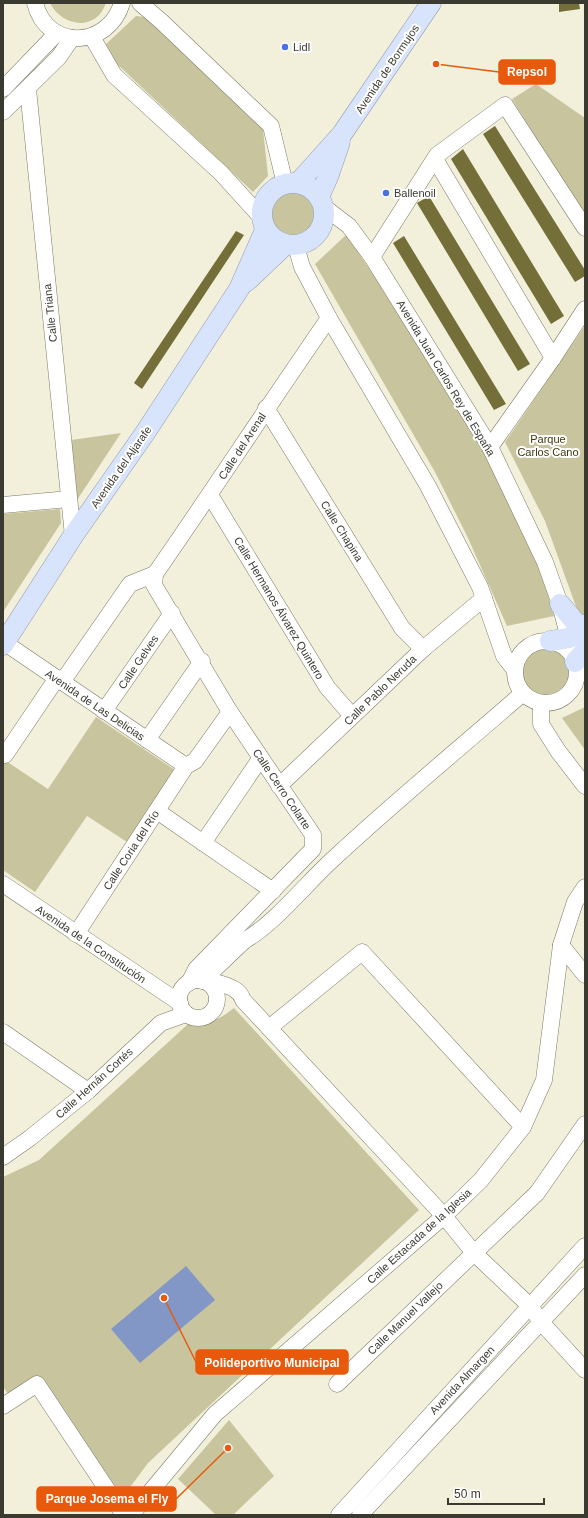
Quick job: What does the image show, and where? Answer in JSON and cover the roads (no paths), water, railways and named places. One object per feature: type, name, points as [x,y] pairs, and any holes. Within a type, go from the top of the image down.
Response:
[{"type":"main road","name":"Avenida de Bormujos","points":[[292,184],[342,134],[431,3]]},
{"type":"main road","name":"Avenida de Bormujos","points":[[321,202],[342,134]]},
{"type":"main road","points":[[292,184],[310,188],[321,202],[324,217],[322,228],[315,237],[306,243],[291,246],[274,240],[263,224],[262,207],[265,199],[271,192],[292,184]]},
{"type":"main road","name":"Avenida del Aljarafe","points":[[4,644],[73,536],[145,433],[239,289],[263,224]]},
{"type":"main road","name":"Avenida del Aljarafe","points":[[239,289],[291,246]]},
{"type":"main road","points":[[560,604],[576,623],[585,626]]},
{"type":"street","points":[[35,3],[38,12],[46,24],[65,36],[92,37],[103,31],[112,23],[119,13],[122,3]]},
{"type":"street","points":[[140,3],[162,22],[270,126],[292,184]]},
{"type":"street","points":[[3,89],[65,36]]},
{"type":"street","points":[[3,112],[61,55],[65,36]]},
{"type":"street","points":[[92,37],[114,75],[223,174],[263,224]]},
{"type":"street","name":"Calle Triana","points":[[28,89],[73,536]]},
{"type":"street","points":[[372,256],[437,155],[505,105],[585,228]]},
{"type":"street","points":[[435,159],[553,358]]},
{"type":"street","name":"Avenida Juan Carlos Rey de España","points":[[321,202],[349,226],[372,256],[490,447],[545,562],[560,604],[568,638],[579,661]]},
{"type":"street","points":[[291,246],[329,318],[428,486],[480,587],[504,656],[514,669]]},
{"type":"street","points":[[490,447],[553,358],[585,309]]},
{"type":"street","name":"Calle del Arenal","points":[[155,574],[210,495],[266,408],[329,318]]},
{"type":"street","name":"Calle Chapina","points":[[266,408],[402,628],[423,649]]},
{"type":"street","name":"Calle Hermanos Álvarez Quintero","points":[[210,495],[327,687],[352,716]]},
{"type":"street","points":[[3,505],[69,499]]},
{"type":"street","points":[[5,754],[130,584],[155,574]]},
{"type":"street","name":"Calle Cerro Colarte","points":[[155,574],[154,585],[202,662],[230,712],[260,759],[313,835],[312,849],[196,969],[208,986]]},
{"type":"street","name":"Calle Pablo Neruda","points":[[279,786],[423,649],[484,598]]},
{"type":"street","name":"Calle Gelves","points":[[104,711],[172,613]]},
{"type":"street","points":[[568,638],[540,641],[530,644],[522,651],[517,659],[514,669],[515,678],[523,693],[531,699],[541,703],[552,702],[562,698],[570,692],[576,677],[579,661]]},
{"type":"street","name":"Avenida de Las Delicias","points":[[4,644],[186,766]]},
{"type":"street","points":[[147,740],[202,662]]},
{"type":"street","points":[[208,986],[216,1008],[206,1017],[192,1017],[183,1009],[180,993],[208,986],[248,945],[252,936],[331,861],[523,693]]},
{"type":"street","points":[[541,703],[541,724],[558,751],[585,786]]},
{"type":"street","name":"Calle Coria del Río","points":[[76,934],[186,766],[195,761],[230,712]]},
{"type":"street","points":[[203,843],[260,759]]},
{"type":"street","points":[[157,811],[273,891]]},
{"type":"street","name":"Avenida de la Constitución","points":[[3,884],[183,1009]]},
{"type":"street","name":"Calle Estacada de la Iglesia","points":[[132,1515],[215,1414],[444,1216],[481,1180],[523,1127],[544,1080],[561,945],[575,902],[585,887]]},
{"type":"street","points":[[561,945],[585,975]]},
{"type":"street","points":[[269,1028],[362,952],[523,1127]]},
{"type":"street","points":[[208,986],[243,1000],[444,1216],[474,1253],[530,1306],[541,1322],[585,1370]]},
{"type":"street","name":"Calle Hernán Cortés","points":[[3,1157],[30,1138],[88,1091],[161,1023],[183,1009]]},
{"type":"street","points":[[3,1032],[88,1091]]},
{"type":"street","name":"Calle Manuel Vallejo","points":[[337,1384],[537,1193],[585,1124]]},
{"type":"street","name":"Avenida Almargen","points":[[339,1515],[585,1246]]},
{"type":"street","name":"Avenida Almargen","points":[[360,1515],[585,1275]]},
{"type":"street","points":[[3,1406],[37,1384],[124,1515]]},
{"type":"water","points":[[186,1266],[215,1300],[140,1363],[111,1329]]},
{"type":"place","name":"Lidl","points":[[285,47]]},
{"type":"place","name":"Repsol","points":[[436,64]]},
{"type":"place","name":"Ballenoil","points":[[386,193]]},
{"type":"place","name":"Polideportivo Municipal","points":[[164,1298]]},
{"type":"place","name":"Parque Josema el Fly","points":[[228,1448]]},
{"type":"park label","name":"Parque Carlos Cano","points":[[548,445]]}]
